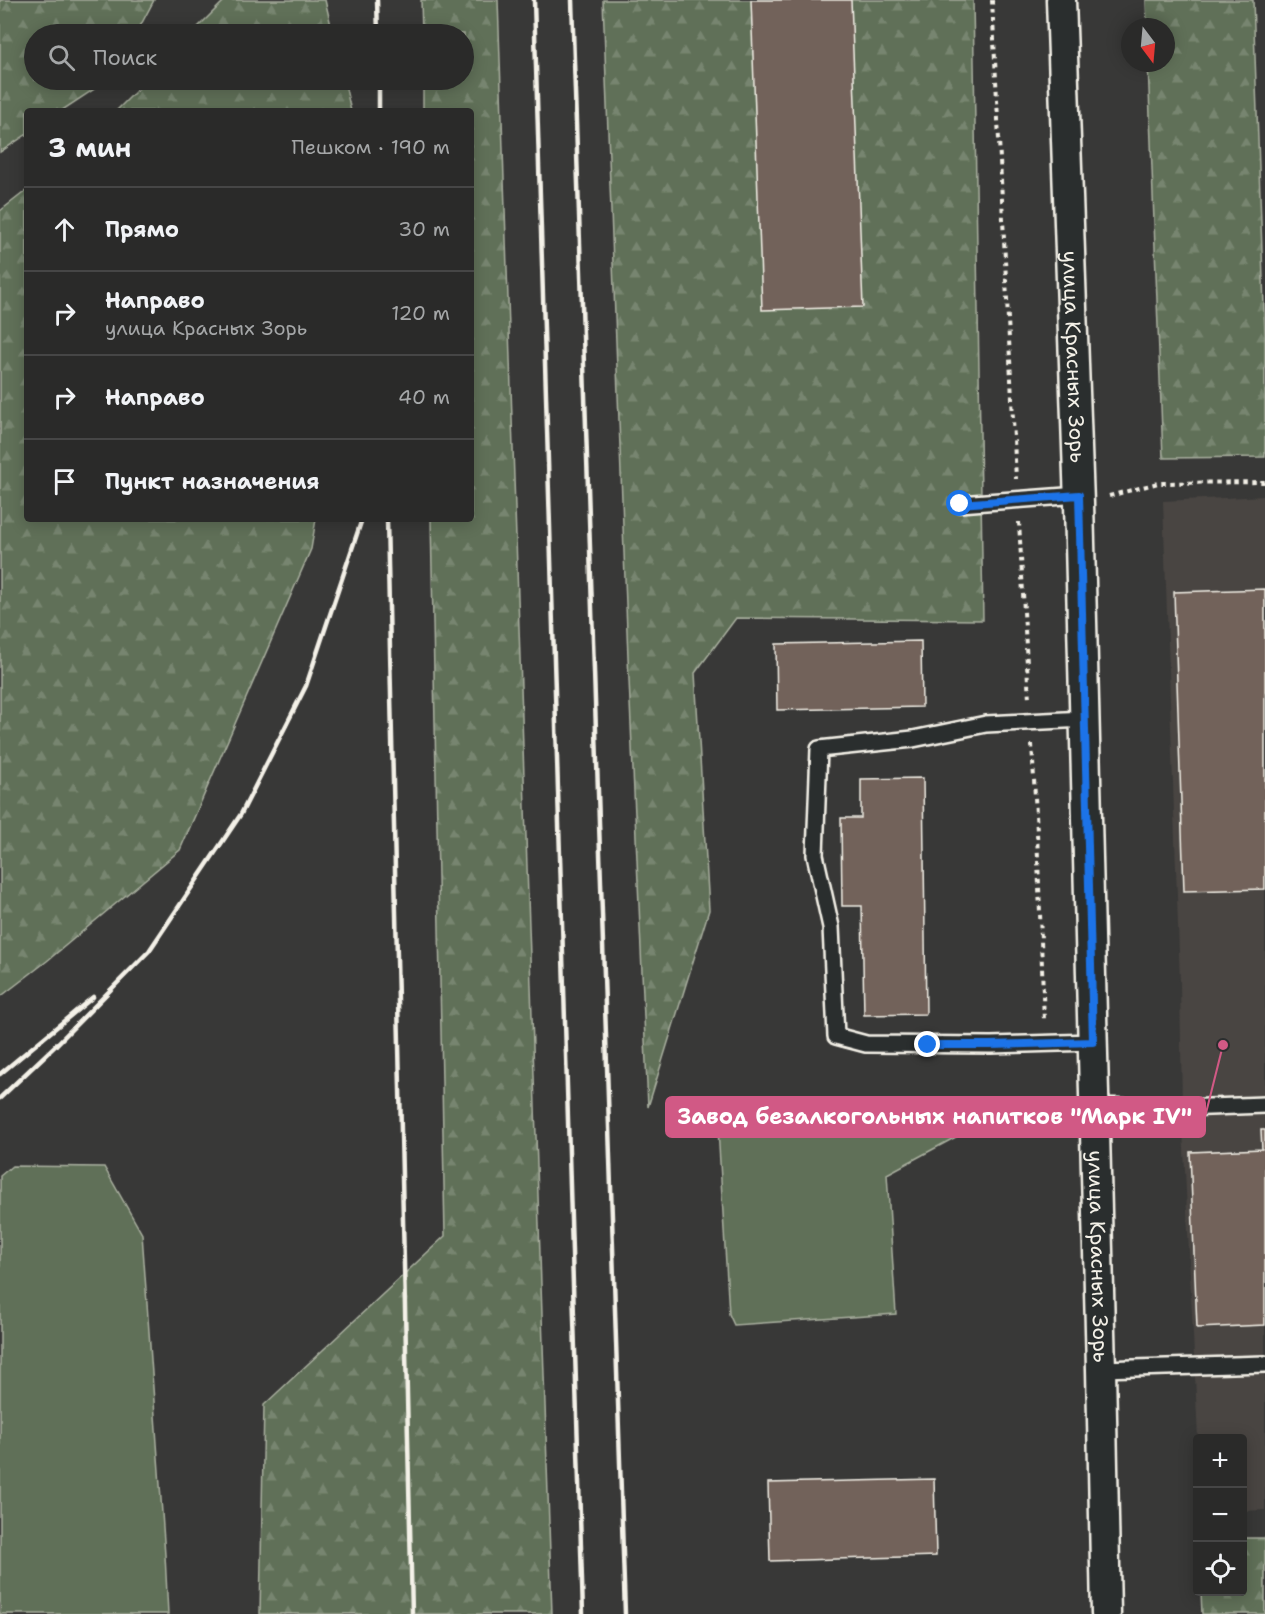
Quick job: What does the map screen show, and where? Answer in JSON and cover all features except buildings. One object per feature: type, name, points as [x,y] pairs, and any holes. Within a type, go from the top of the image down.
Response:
[{"type":"street","name":"улица Красных Зорь","points":[[1061,0],[1079,499],[1106,1614]]},
{"type":"lane","points":[[960,504],[1079,499]]},
{"type":"lane","points":[[1084,719],[986,724],[913,739],[819,749],[815,855],[831,927],[836,1036],[866,1044],[990,1045],[1093,1042]]},
{"type":"lane","points":[[1094,1106],[1182,1108],[1265,1105]]},
{"type":"lane","points":[[1101,1369],[1265,1364]]},
{"type":"path","points":[[1079,499],[1158,483],[1265,482]]},
{"type":"shaded area","points":[[1265,496],[1265,1510],[1247,1511],[1247,1434],[1198,1434],[1182,1108],[1180,981],[1163,501]]},
{"type":"green space","points":[[0,0],[154,0],[141,24],[24,24],[24,90],[93,90],[66,108],[24,108],[24,136],[0,152]]},
{"type":"green space","points":[[225,0],[325,0],[331,24],[201,24]]},
{"type":"green space","points":[[421,0],[498,0],[552,1614],[260,1614],[264,1405],[445,1236],[431,522],[474,522],[474,108],[423,108],[423,90],[474,90],[474,24],[422,24]]},
{"type":"green space","points":[[603,0],[973,0],[983,620],[736,618],[695,673],[709,910],[648,1107],[628,657]]},
{"type":"green space","points":[[1146,0],[1253,0],[1265,335],[1265,457],[1163,458],[1148,72],[1175,72],[1175,18],[1147,18]]},
{"type":"green space","points":[[137,90],[346,90],[350,108],[119,108]]},
{"type":"green space","points":[[24,192],[24,522],[316,522],[311,549],[180,850],[47,961],[0,997],[0,211]]},
{"type":"green space","points":[[1006,1110],[887,1174],[896,1314],[734,1325],[729,1314],[717,1112]]},
{"type":"green space","points":[[12,1166],[104,1167],[142,1234],[168,1614],[0,1614],[0,1176]]},
{"type":"green space","points":[[1247,1538],[1265,1538],[1265,1614],[1202,1614],[1201,1596],[1247,1596]]},
{"type":"railway","points":[[377,0],[378,24]]},
{"type":"railway","points":[[534,0],[583,1614]]},
{"type":"railway","points":[[572,0],[625,1614]]},
{"type":"railway","points":[[379,90],[379,108]]},
{"type":"railway","points":[[0,1098],[149,951],[241,814],[306,686],[361,522]]},
{"type":"railway","points":[[387,522],[412,1614]]},
{"type":"railway","points":[[0,1074],[93,997]]},
{"type":"place","name":"Завод безалкогольных напитков \"Марк IV\"","points":[[1223,1045]]},
{"type":"route","points":[[928,1045],[1093,1042],[1079,495],[960,504]]}]
